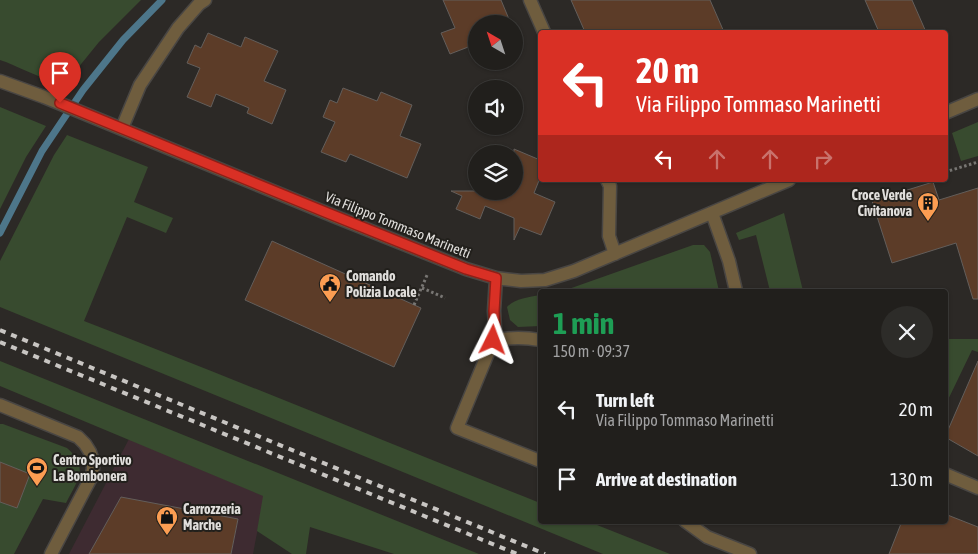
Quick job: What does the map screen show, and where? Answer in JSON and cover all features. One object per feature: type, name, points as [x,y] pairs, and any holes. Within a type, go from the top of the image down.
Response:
[{"type":"street","points":[[122,128],[140,84],[178,28],[199,4],[205,0]]},
{"type":"street","points":[[530,0],[543,30]]},
{"type":"street","name":"Via Filippo Tommaso Marinetti","points":[[0,81],[44,96],[466,269],[496,278],[521,281],[545,280],[574,271],[784,182]]},
{"type":"street","points":[[948,113],[978,99]]},
{"type":"street","points":[[608,182],[610,186],[609,236],[615,254]]},
{"type":"street","points":[[712,213],[729,261],[736,289]]},
{"type":"street","points":[[496,278],[493,340],[458,428],[538,461]]},
{"type":"street","points":[[493,340],[513,338],[538,340]]},
{"type":"street","points":[[0,405],[78,437],[90,452],[93,461],[91,478],[51,554]]},
{"type":"street","points":[[948,475],[978,488]]},
{"type":"street","points":[[689,524],[707,537],[750,554]]},
{"type":"path","points":[[948,171],[978,162]]},
{"type":"path","points":[[414,305],[436,256]]},
{"type":"path","points":[[422,288],[445,298]]},
{"type":"shaded area","points":[[129,439],[264,496],[253,554],[69,554]]},
{"type":"green space","points":[[0,0],[141,0],[99,42],[69,79],[54,81],[0,60]]},
{"type":"green space","points":[[0,107],[46,126],[26,157],[0,209]]},
{"type":"green space","points":[[978,122],[978,156],[961,161],[952,133]]},
{"type":"green space","points":[[67,135],[148,167],[134,202],[173,218],[166,233],[127,217],[84,321],[538,502],[538,524],[595,524],[670,554],[603,554],[0,307],[0,261],[54,155]]},
{"type":"green space","points":[[784,213],[803,289],[770,289],[756,235],[739,240],[736,233]]},
{"type":"green space","points":[[693,245],[704,245],[710,252],[719,289],[569,289]]},
{"type":"green space","points":[[538,295],[538,326],[518,327],[510,320],[507,307],[522,299]]},
{"type":"green space","points":[[948,339],[978,339],[978,352],[972,350],[948,400]]},
{"type":"green space","points":[[0,361],[479,554],[394,554],[310,527],[306,554],[292,554],[257,531],[263,496],[0,386]]},
{"type":"green space","name":"Centro Sportivo La Bombonera","points":[[0,424],[67,448],[74,455],[80,468],[77,481],[66,503],[43,499],[14,554],[0,554]]},
{"type":"building","points":[[443,0],[501,0],[507,15],[468,15],[468,47],[450,54],[441,33],[455,28]]},
{"type":"building","points":[[571,0],[710,0],[723,30],[584,30]]},
{"type":"building","points":[[865,0],[912,0],[925,30],[878,30]]},
{"type":"building","points":[[208,33],[241,47],[245,37],[278,51],[264,81],[286,90],[272,124],[247,113],[249,108],[216,94],[211,107],[187,97],[200,68],[187,63],[195,45],[201,48]]},
{"type":"building","points":[[343,88],[377,101],[381,92],[412,105],[400,136],[421,144],[407,178],[350,154],[346,162],[321,152],[335,122],[323,117],[330,100],[337,103]]},
{"type":"building","points":[[523,153],[538,159],[538,182],[534,193],[555,202],[541,235],[520,227],[514,240],[514,218],[485,206],[480,219],[456,209],[462,196],[451,191],[468,191],[468,200],[523,200]]},
{"type":"building","name":"Croce Verde Civitanova","points":[[933,182],[939,200],[978,188],[978,299],[973,299],[956,243],[892,263],[872,201]]},
{"type":"building","name":"Comando Polizia Locale","points":[[272,241],[421,308],[394,367],[245,300]]},
{"type":"building","points":[[978,361],[978,456],[948,439],[948,430]]},
{"type":"building","points":[[0,462],[30,474],[17,508],[0,502]]},
{"type":"building","name":"Carrozzeria Marche","points":[[121,497],[238,519],[231,554],[89,554]]},
{"type":"building","points":[[948,515],[978,527],[978,554],[889,554],[901,524],[948,524]]},
{"type":"waterway","points":[[0,233],[42,151],[83,90],[123,40],[162,0]]},
{"type":"railway","points":[[0,330],[545,554]]},
{"type":"railway","points":[[0,342],[517,554]]},
{"type":"place","name":"Croce Verde Civitanova","points":[[928,222]]},
{"type":"place","name":"Comando Polizia Locale","points":[[330,303]]},
{"type":"place","name":"Centro Sportivo La Bombonera","points":[[37,487]]},
{"type":"place","name":"Carrozzeria Marche","points":[[167,536]]},
{"type":"route","points":[[60,103],[466,269],[496,278],[493,340]]}]
